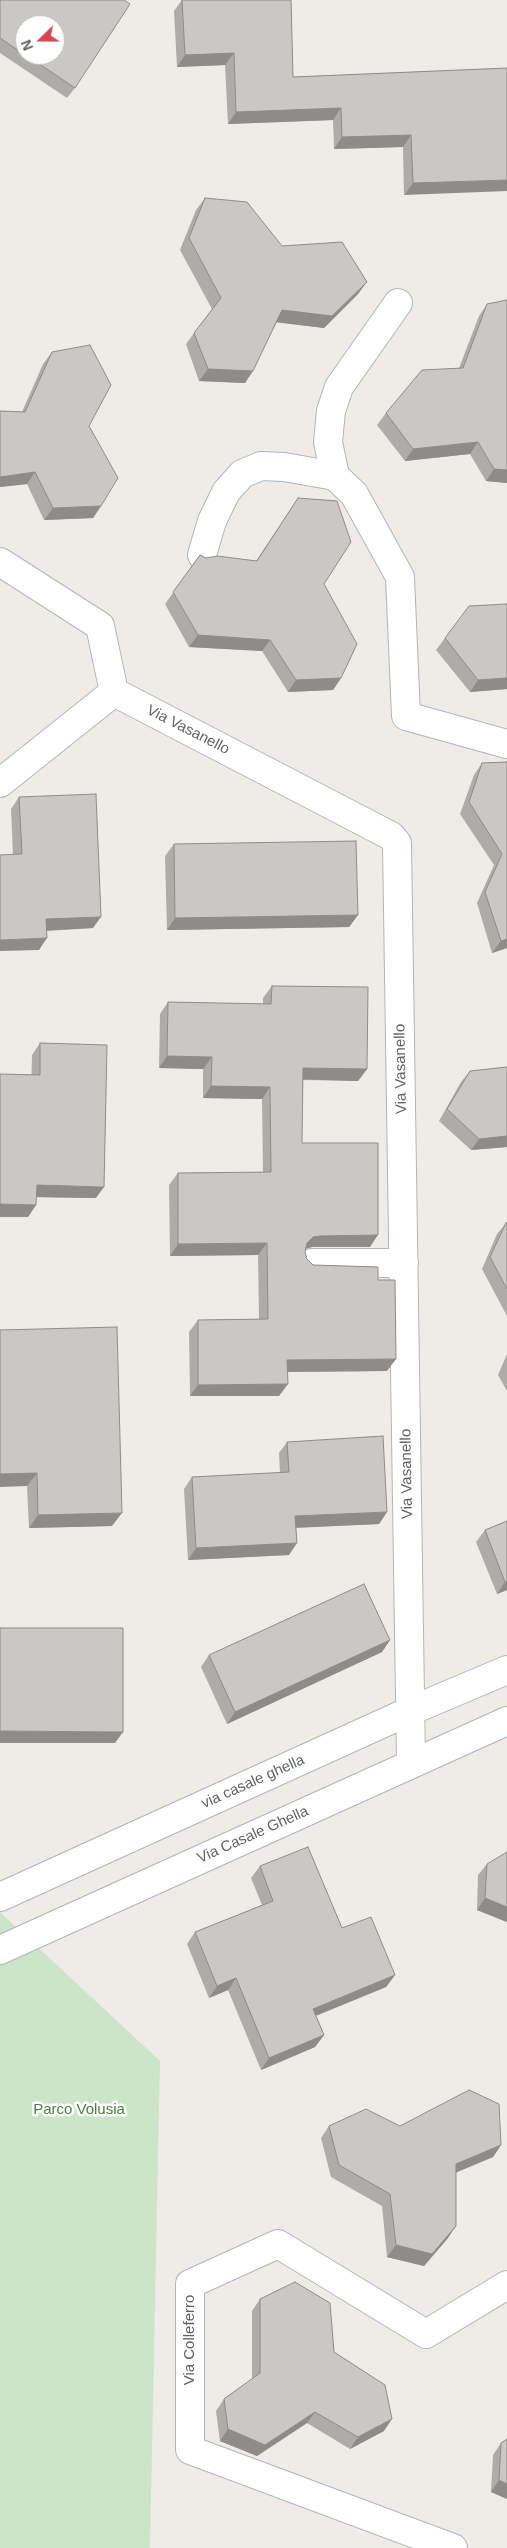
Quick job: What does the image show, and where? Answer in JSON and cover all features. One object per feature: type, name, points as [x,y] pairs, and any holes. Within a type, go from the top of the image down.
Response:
[{"type":"street","points":[[398,303],[339,387],[331,411],[328,442],[345,485],[400,577],[406,716],[507,744]]},
{"type":"street","points":[[202,555],[212,521],[226,492],[242,474],[261,466],[284,467],[345,485]]},
{"type":"street","points":[[0,562],[100,626],[114,692],[0,783]]},
{"type":"street","name":"Via Vasanello","points":[[114,692],[391,836],[397,843],[411,1763]]},
{"type":"street","points":[[312,1263],[404,1263]]},
{"type":"street","name":"via casale ghella","points":[[0,1897],[410,1711],[507,1670]]},
{"type":"street","name":"Via Casale Ghella","points":[[0,1950],[507,1721]]},
{"type":"street","name":"Via Colleferro","points":[[453,2548],[190,2450],[190,2284],[278,2244],[426,2334],[507,2285]]},
{"type":"green space","name":"Parco Volusia","points":[[0,1912],[160,2061],[150,2548],[0,2548]]},
{"type":"building","points":[[0,0],[124,0],[130,4],[75,88],[41,65],[65,65],[65,15],[15,15],[15,48],[0,38]]},
{"type":"building","points":[[182,0],[291,0],[293,77],[507,68],[507,180],[413,183],[411,135],[342,137],[341,108],[236,112],[234,53],[185,55]]},
{"type":"building","points":[[205,198],[247,202],[282,246],[342,242],[367,282],[332,316],[282,310],[253,371],[208,369],[194,333],[221,298],[189,238]]},
{"type":"building","points":[[507,300],[507,470],[494,469],[478,442],[413,449],[386,413],[422,370],[463,368],[487,304]]},
{"type":"building","points":[[90,345],[111,385],[89,426],[118,478],[101,506],[53,508],[35,472],[0,477],[0,411],[25,412],[52,352]]},
{"type":"building","points":[[298,498],[337,501],[351,542],[324,584],[357,644],[341,678],[296,680],[270,640],[198,635],[173,592],[200,555],[206,558],[217,556],[257,561]]},
{"type":"building","points":[[507,604],[507,678],[478,680],[445,638],[469,606]]},
{"type":"building","points":[[507,762],[507,939],[501,941],[485,892],[502,854],[469,802],[482,763]]},
{"type":"building","points":[[96,794],[101,917],[46,919],[47,938],[0,940],[0,855],[22,854],[19,797]]},
{"type":"building","points":[[356,841],[358,915],[175,918],[174,844]]},
{"type":"building","points":[[272,986],[368,987],[367,1069],[303,1068],[302,1143],[378,1143],[378,1235],[313,1237],[307,1243],[305,1252],[307,1259],[313,1265],[378,1267],[378,1280],[395,1280],[396,1359],[287,1360],[288,1384],[198,1385],[198,1320],[268,1319],[267,1243],[178,1244],[178,1173],[271,1172],[270,1087],[211,1086],[212,1057],[167,1056],[168,1002],[271,1004]]},
{"type":"building","points":[[40,1043],[107,1045],[104,1187],[37,1185],[36,1205],[0,1204],[0,1074],[40,1075]]},
{"type":"building","points":[[507,1067],[507,1136],[479,1139],[447,1109],[470,1071]]},
{"type":"building","points":[[507,1223],[507,1289],[490,1257]]},
{"type":"building","points":[[117,1327],[122,1513],[38,1515],[37,1473],[0,1474],[0,1330]]},
{"type":"building","points":[[383,1436],[387,1512],[295,1516],[297,1543],[196,1548],[192,1477],[289,1472],[287,1442]]},
{"type":"building","points":[[507,1521],[507,1581],[505,1582],[485,1530]]},
{"type":"building","points":[[364,1584],[390,1640],[235,1712],[209,1655]]},
{"type":"building","points":[[0,1628],[123,1628],[123,1732],[0,1731]]},
{"type":"building","points":[[308,1847],[342,1928],[371,1917],[395,1975],[313,2009],[324,2035],[269,2058],[236,1978],[217,1986],[195,1932],[273,1901],[260,1866]]},
{"type":"building","points":[[507,1852],[507,1907],[485,1898],[487,1864]]},
{"type":"building","points":[[469,2090],[499,2104],[501,2145],[456,2164],[456,2226],[432,2254],[396,2245],[390,2194],[339,2165],[329,2126],[366,2109],[400,2126]]},
{"type":"building","points":[[295,2282],[330,2303],[334,2352],[385,2385],[392,2419],[358,2437],[315,2412],[265,2445],[228,2429],[224,2399],[260,2373],[260,2299]]},
{"type":"building","points":[[507,2439],[507,2484],[499,2480],[501,2443]]}]
